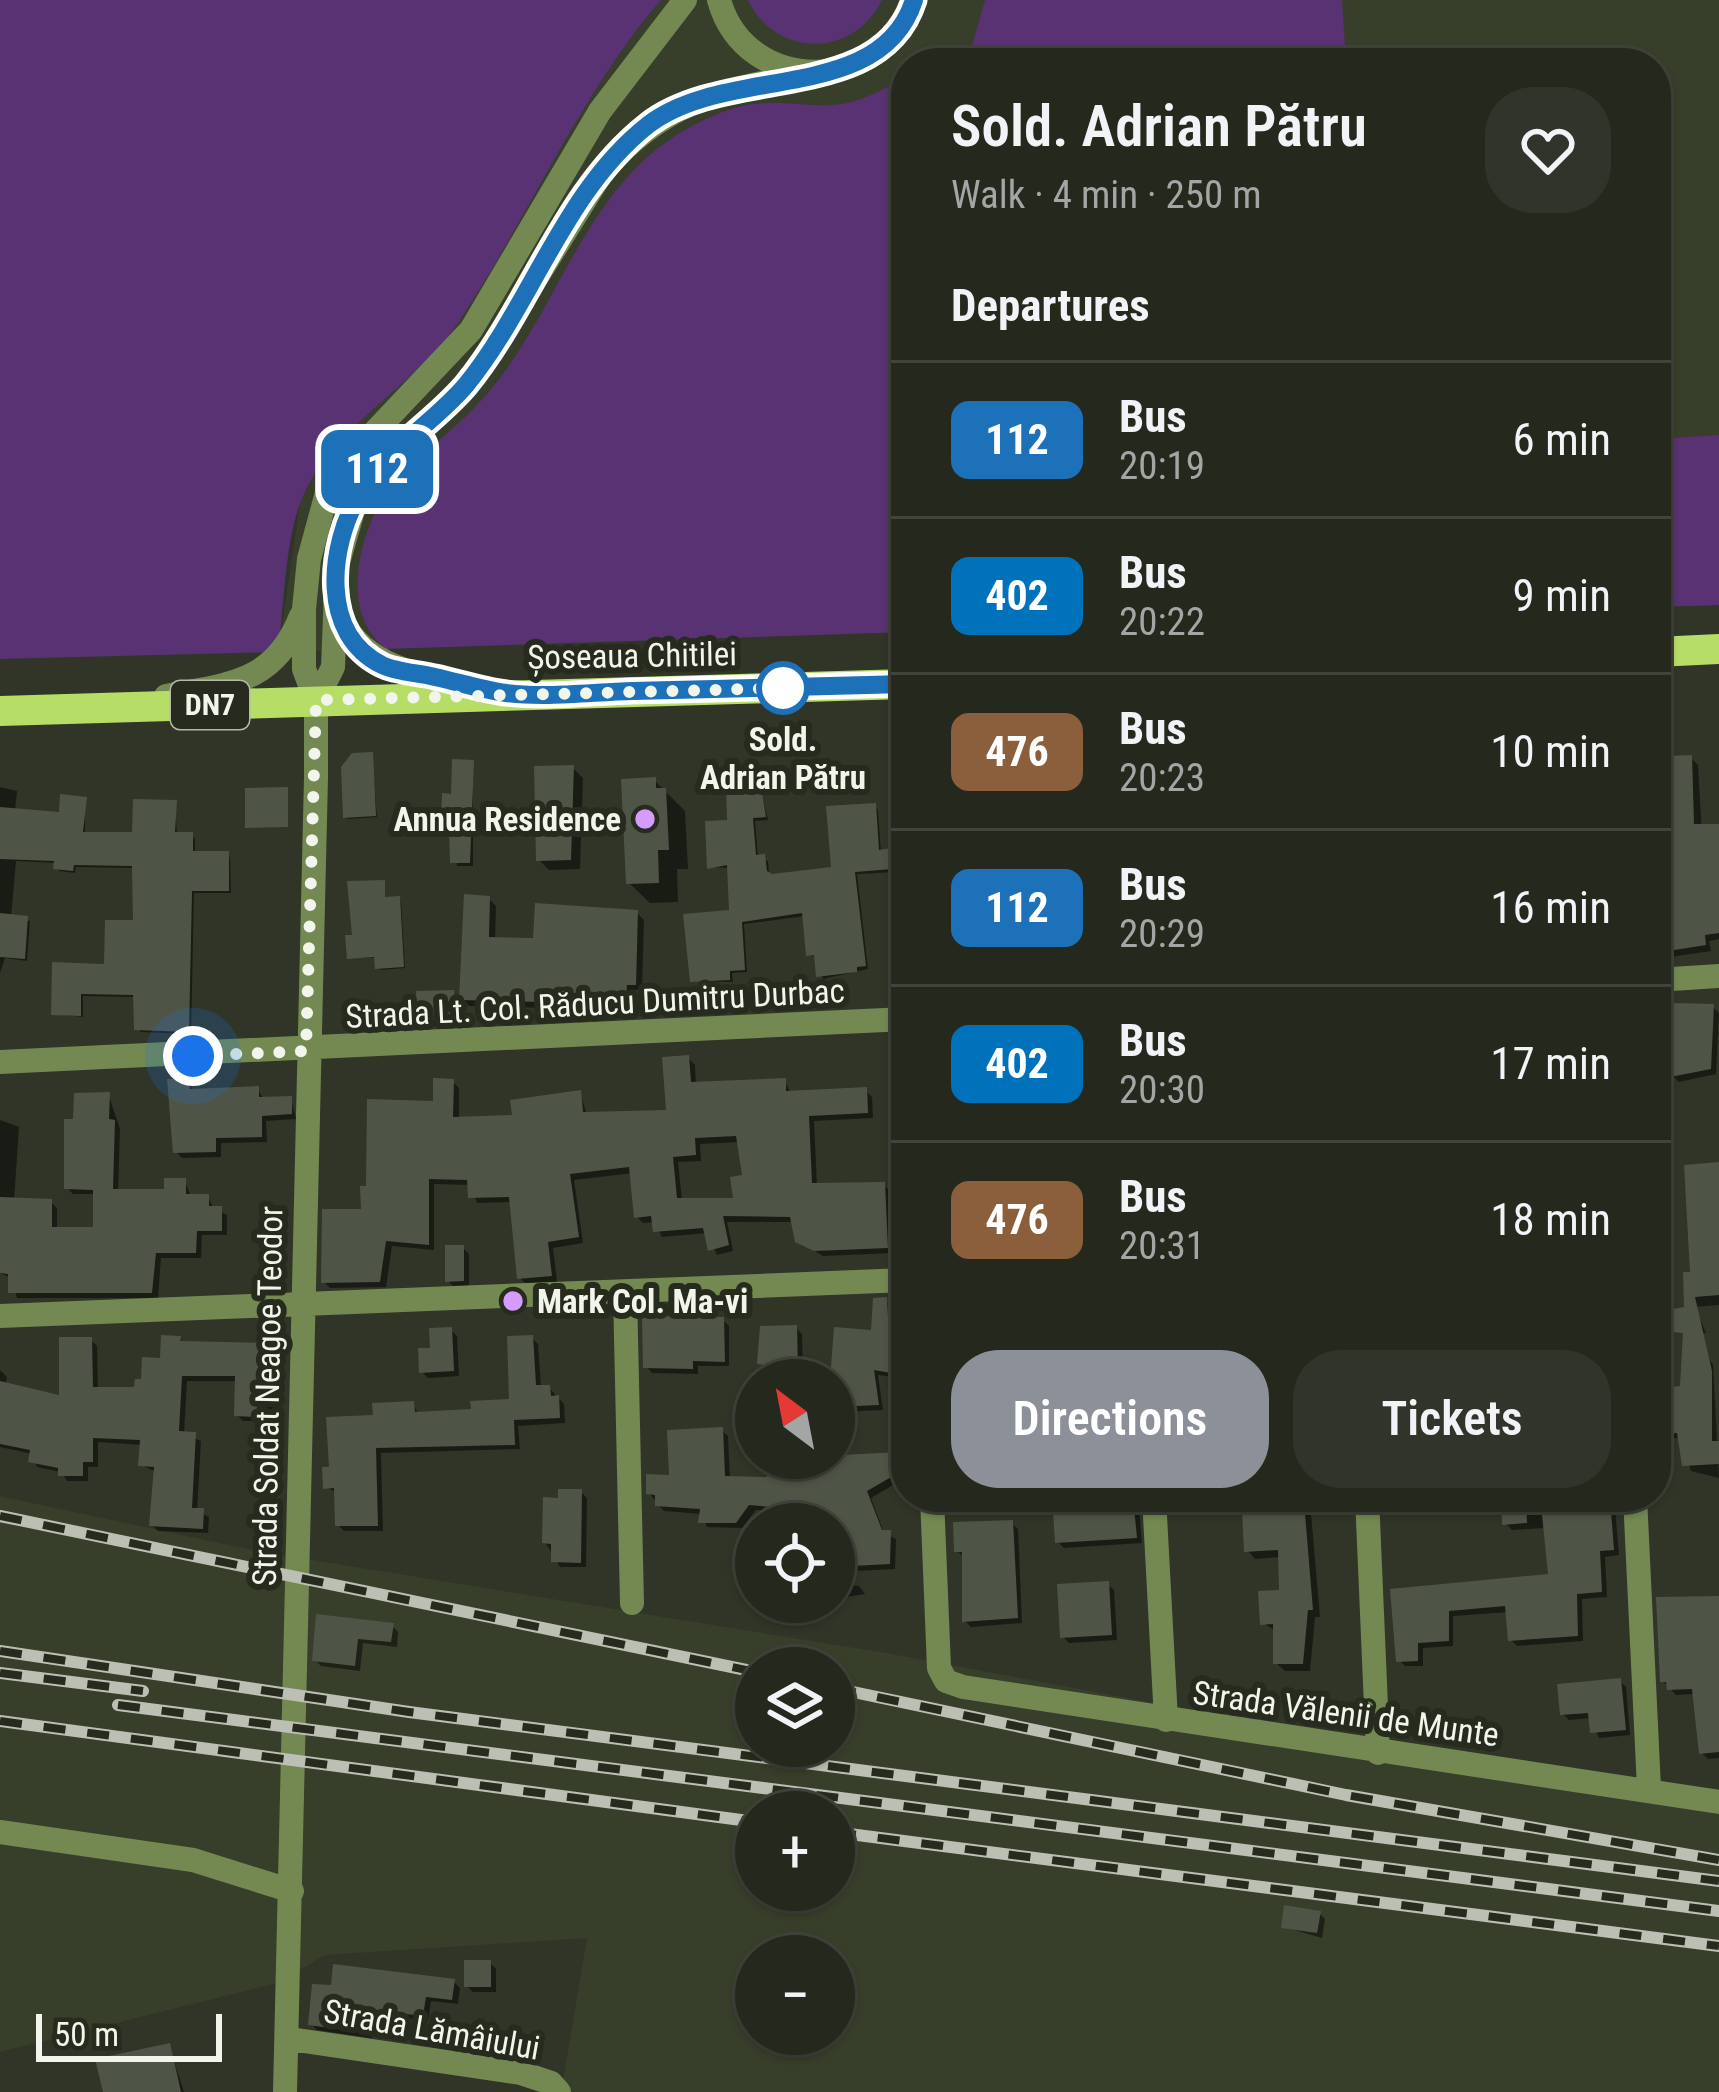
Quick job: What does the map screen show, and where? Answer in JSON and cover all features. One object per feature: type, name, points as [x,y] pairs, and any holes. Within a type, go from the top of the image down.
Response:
[{"type":"main road","points":[[1671,652],[1719,650]]},
{"type":"main road","name":"Șoseaua Chitilei","points":[[0,711],[891,684]]},
{"type":"street","points":[[316,700],[304,669],[304,608],[317,521],[331,478],[471,331],[600,111],[685,0]]},
{"type":"street","points":[[719,0],[736,36],[757,55],[807,74]]},
{"type":"street","points":[[316,700],[333,667],[344,529],[357,497],[377,469],[477,370],[614,158],[673,109],[714,92],[841,71],[872,58],[897,35],[914,0]]},
{"type":"street","points":[[335,607],[348,634],[381,665],[508,693]]},
{"type":"street","points":[[105,708],[250,680],[285,649],[304,608]]},
{"type":"street","name":"Strada Soldat Neagoe Teodor","points":[[285,2092],[290,2039],[316,700]]},
{"type":"street","points":[[1671,979],[1719,976]]},
{"type":"street","name":"Strada Lt. Col. Răducu Dumitru Durbac","points":[[0,1062],[891,1020]]},
{"type":"street","points":[[0,1316],[891,1281]]},
{"type":"street","points":[[625,1292],[632,1603]]},
{"type":"street","name":"Strada Vălenii de Munte","points":[[933,1512],[939,1668],[946,1681],[963,1688],[1719,1802]]},
{"type":"street","points":[[1155,1512],[1166,1720]]},
{"type":"street","points":[[1368,1512],[1378,1753]]},
{"type":"street","points":[[1635,1512],[1649,1788]]},
{"type":"street","points":[[0,1832],[193,1860],[292,1891]]},
{"type":"street","name":"Strada Lămâiului","points":[[290,2039],[521,2073],[559,2092]]},
{"type":"shaded area","points":[[0,0],[661,0],[604,77],[458,323],[316,472],[292,533],[278,652],[0,659]]},
{"type":"shaded area","points":[[661,0],[1719,0],[1719,605],[1671,607],[1671,48],[891,48],[891,632],[278,652],[300,503],[318,468],[346,432],[422,365],[604,72]]},
{"type":"shaded area","points":[[748,0],[882,0],[853,33],[815,44],[777,33]]},
{"type":"shaded area","points":[[985,0],[1342,0],[1345,48],[971,48]]},
{"type":"shaded area","points":[[891,86],[891,632],[386,649],[365,623],[360,607],[358,574],[370,524],[392,487],[472,410],[510,364],[615,192],[672,138],[728,110],[765,103],[827,105],[862,99]]},
{"type":"shaded area","points":[[1719,435],[1719,605],[1671,607],[1671,438]]},
{"type":"shaded area","points":[[0,1496],[257,1551],[849,1647],[735,1647],[735,1767],[855,1767],[855,1648],[1719,1808],[1719,2092],[561,2092],[587,1938],[325,1955],[277,1983],[0,2052]]},
{"type":"building","points":[[373,752],[376,816],[343,818],[341,767],[352,753]]},
{"type":"building","points":[[1692,755],[1694,824],[1719,824],[1719,933],[1705,935],[1706,945],[1671,951],[1671,756]]},
{"type":"building","points":[[452,759],[474,760],[470,863],[450,863],[449,831],[441,820],[442,793],[451,794]]},
{"type":"building","points":[[574,765],[571,860],[536,861],[534,766]]},
{"type":"building","name":"Annua Residence","points":[[656,777],[656,788],[666,788],[669,850],[658,850],[659,883],[626,884],[621,779]]},
{"type":"building","points":[[760,781],[766,817],[753,818],[756,855],[765,854],[767,871],[772,874],[831,867],[826,806],[876,803],[879,850],[891,848],[891,869],[855,872],[866,966],[857,967],[857,972],[816,977],[814,955],[806,956],[802,913],[742,922],[745,970],[730,971],[730,980],[690,982],[683,914],[729,910],[727,865],[707,869],[705,821],[727,820],[726,782]]},
{"type":"building","points":[[288,787],[288,827],[245,828],[245,788]]},
{"type":"building","points":[[60,794],[87,797],[83,832],[132,832],[133,799],[177,800],[175,832],[193,832],[193,851],[229,851],[229,891],[192,891],[189,1032],[134,1030],[133,995],[81,994],[81,1016],[51,1015],[52,962],[104,964],[105,920],[133,920],[132,866],[74,865],[73,871],[53,869],[54,861],[0,859],[0,807],[59,812]]},
{"type":"building","points":[[385,880],[385,897],[400,896],[404,967],[375,969],[374,957],[347,959],[345,935],[352,935],[347,881]]},
{"type":"building","points":[[464,894],[490,896],[489,937],[533,938],[535,903],[638,910],[636,985],[627,985],[626,1000],[553,991],[552,1000],[542,1002],[459,1000]]},
{"type":"building","points":[[0,913],[28,916],[25,959],[0,957]]},
{"type":"building","points":[[454,990],[455,1020],[417,1022],[416,991]]},
{"type":"building","points":[[1673,1003],[1714,1004],[1711,1069],[1671,1077]]},
{"type":"building","points":[[689,1055],[691,1082],[786,1078],[786,1091],[867,1087],[868,1113],[809,1116],[812,1183],[885,1182],[888,1248],[814,1251],[795,1242],[790,1217],[723,1216],[729,1245],[708,1251],[703,1228],[653,1232],[651,1216],[634,1218],[629,1167],[570,1174],[579,1237],[548,1242],[552,1276],[517,1279],[509,1197],[468,1198],[467,1180],[429,1179],[429,1245],[386,1241],[380,1282],[321,1283],[322,1209],[361,1209],[360,1186],[366,1186],[367,1099],[433,1101],[433,1078],[454,1079],[453,1117],[512,1115],[510,1100],[581,1090],[583,1112],[666,1110],[662,1057]],"holes":[[[736,1136],[742,1175],[730,1177],[733,1198],[677,1198],[673,1157],[696,1155],[695,1138]]]},
{"type":"building","points":[[167,1079],[189,1079],[190,1089],[259,1086],[259,1097],[292,1096],[292,1114],[262,1116],[262,1137],[216,1138],[216,1152],[173,1153]]},
{"type":"building","points":[[110,1092],[109,1119],[115,1120],[113,1189],[164,1189],[164,1178],[186,1178],[186,1194],[209,1194],[209,1206],[222,1206],[222,1231],[197,1231],[196,1253],[156,1253],[152,1293],[8,1293],[8,1274],[0,1273],[0,1197],[52,1199],[52,1227],[93,1227],[93,1190],[64,1189],[64,1119],[73,1119],[74,1093]]},
{"type":"building","points":[[1719,1162],[1719,1295],[1695,1297],[1712,1371],[1712,1441],[1719,1441],[1719,1464],[1682,1466],[1677,1433],[1671,1433],[1671,1387],[1680,1386],[1683,1333],[1671,1332],[1671,1310],[1684,1307],[1683,1272],[1690,1272],[1684,1165]]},
{"type":"building","points":[[445,1245],[464,1245],[464,1281],[445,1282]]},
{"type":"building","points":[[887,1297],[891,1373],[874,1370],[879,1405],[855,1406],[855,1359],[832,1359],[834,1327],[871,1330],[873,1298]]},
{"type":"building","points":[[642,1316],[724,1317],[725,1362],[693,1361],[693,1369],[643,1368]]},
{"type":"building","points":[[797,1325],[798,1359],[757,1359],[760,1326]]},
{"type":"building","points":[[452,1327],[454,1371],[419,1373],[418,1348],[430,1348],[429,1328]]},
{"type":"building","points":[[161,1335],[181,1336],[180,1341],[272,1343],[271,1407],[257,1407],[257,1417],[234,1416],[235,1376],[182,1376],[179,1431],[196,1432],[192,1508],[204,1508],[203,1529],[149,1526],[154,1467],[138,1466],[140,1440],[93,1438],[93,1462],[83,1462],[83,1476],[58,1476],[58,1468],[28,1462],[30,1450],[0,1444],[0,1381],[59,1395],[59,1337],[92,1337],[93,1387],[134,1387],[135,1379],[141,1379],[142,1357],[160,1358]]},
{"type":"building","points":[[533,1335],[536,1385],[550,1385],[551,1396],[559,1395],[560,1418],[514,1420],[515,1445],[376,1448],[378,1526],[335,1526],[334,1488],[323,1489],[322,1467],[329,1467],[326,1417],[373,1415],[372,1403],[414,1401],[415,1412],[471,1409],[470,1401],[509,1399],[507,1336]]},
{"type":"building","points":[[723,1427],[725,1476],[735,1479],[855,1479],[855,1454],[891,1452],[891,1477],[867,1491],[882,1530],[891,1530],[890,1564],[855,1566],[855,1503],[735,1503],[735,1523],[698,1523],[700,1509],[655,1506],[655,1495],[646,1494],[646,1474],[669,1475],[667,1430]]},
{"type":"building","points":[[558,1489],[582,1489],[581,1563],[551,1562],[551,1544],[542,1543],[543,1497],[558,1498]]},
{"type":"building","points":[[1053,1512],[1134,1512],[1137,1538],[1055,1543]]},
{"type":"building","points":[[1242,1512],[1305,1514],[1313,1610],[1308,1610],[1303,1664],[1273,1664],[1273,1624],[1260,1625],[1258,1591],[1279,1590],[1278,1550],[1244,1552]]},
{"type":"building","points":[[1502,1512],[1527,1512],[1527,1523],[1502,1525]]},
{"type":"building","points":[[1542,1512],[1611,1512],[1614,1550],[1600,1551],[1602,1592],[1577,1594],[1578,1636],[1508,1641],[1505,1606],[1449,1611],[1449,1641],[1418,1643],[1418,1661],[1396,1662],[1390,1589],[1548,1574]]},
{"type":"building","points":[[1013,1520],[1018,1618],[962,1622],[962,1552],[954,1552],[953,1522]]},
{"type":"building","points":[[1109,1581],[1112,1635],[1060,1638],[1057,1584]]},
{"type":"building","points":[[1719,1596],[1719,1752],[1699,1754],[1692,1689],[1667,1690],[1666,1682],[1660,1682],[1656,1597]]},
{"type":"building","points":[[316,1614],[394,1623],[391,1642],[358,1639],[355,1666],[312,1661]]},
{"type":"building","points":[[1621,1678],[1626,1730],[1590,1733],[1588,1713],[1560,1715],[1557,1684]]},
{"type":"building","points":[[1284,1905],[1321,1911],[1317,1933],[1281,1928]]},
{"type":"building","points":[[464,1960],[491,1960],[491,1987],[464,1987]]},
{"type":"building","points":[[333,1964],[455,1979],[452,2000],[426,1997],[423,2016],[370,2010],[367,2033],[308,2025],[312,1984],[331,1985]]},
{"type":"building","points":[[170,2043],[181,2092],[103,2092],[95,2059]]},
{"type":"railway","points":[[0,1516],[735,1668]]},
{"type":"railway","points":[[0,1651],[409,1712],[1719,1881]]},
{"type":"railway","points":[[0,1673],[143,1691]]},
{"type":"railway","points":[[855,1692],[1346,1795],[1719,1860]]},
{"type":"railway","points":[[118,1705],[1719,1911]]},
{"type":"railway","points":[[0,1721],[735,1819]]},
{"type":"railway","points":[[855,1835],[1719,1946]]},
{"type":"bus line","name":"112","points":[[891,685],[508,693],[381,665],[348,634],[335,607],[344,529],[357,497],[377,469],[464,387],[581,202],[625,146],[673,109],[714,92],[841,71],[872,58],[897,35],[914,0]]},
{"type":"place","name":"Sold. Adrian Pătru","points":[[783,688]]},
{"type":"place","name":"Annua Residence","points":[[645,819]]},
{"type":"place","name":"Mark Col. Ma-vi","points":[[513,1301]]},
{"type":"route","points":[[193,1056],[306,1051],[316,700],[791,688],[783,688]]}]
